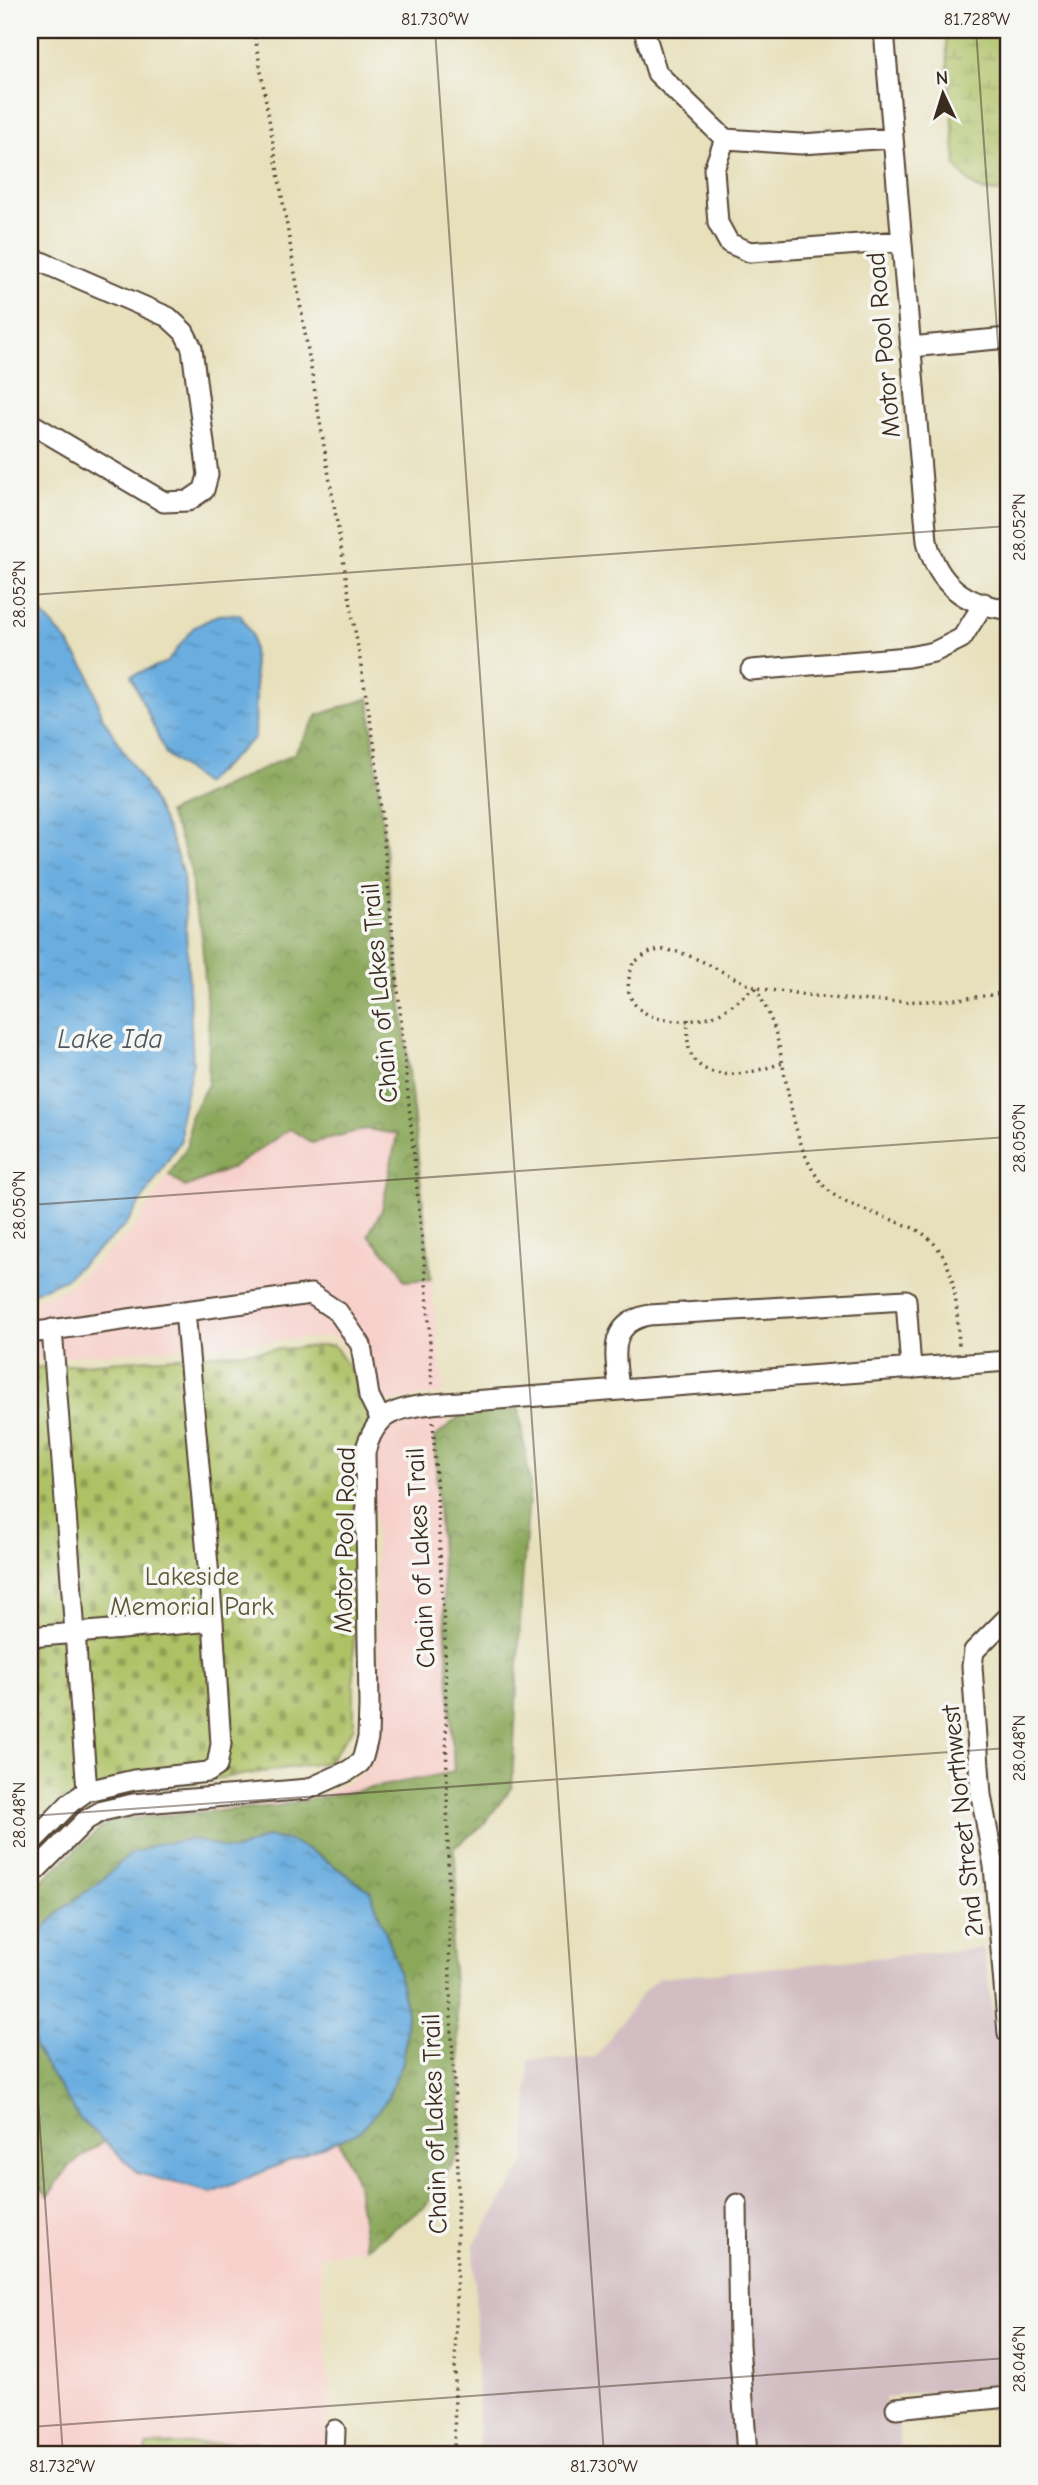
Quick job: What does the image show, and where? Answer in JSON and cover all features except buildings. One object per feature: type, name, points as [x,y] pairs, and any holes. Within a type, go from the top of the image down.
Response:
[{"type":"street","points":[[644,30],[657,73],[725,139],[801,144],[892,138]]},
{"type":"street","name":"Motor Pool Road","points":[[884,30],[927,541],[931,559],[942,578],[964,597],[1008,609]]},
{"type":"street","points":[[725,139],[714,169],[718,223],[729,243],[750,252],[901,241]]},
{"type":"street","points":[[30,257],[168,317],[184,332],[192,348],[208,475],[204,491],[188,501],[164,502],[30,423]]},
{"type":"street","points":[[910,347],[1008,338]]},
{"type":"street","points":[[751,670],[908,657],[934,652],[962,638],[984,603]]},
{"type":"street","points":[[30,1334],[311,1294],[338,1312],[360,1345],[369,1396],[381,1420]]},
{"type":"street","points":[[619,1390],[616,1345],[618,1333],[636,1318],[649,1315],[906,1300],[911,1369]]},
{"type":"street","points":[[30,1844],[70,1803],[87,1791],[134,1780],[208,1772],[217,1766],[220,1744],[213,1620],[185,1311]]},
{"type":"street","points":[[52,1329],[87,1791]]},
{"type":"street","name":"Motor Pool Road","points":[[30,1876],[86,1820],[102,1811],[133,1804],[308,1789],[360,1763],[368,1738],[369,1705],[365,1452],[370,1437],[381,1420],[394,1412],[432,1405],[1008,1361]]},
{"type":"street","name":"2nd Street Northwest","points":[[1008,1617],[974,1651],[972,1666],[981,1795],[1001,1866],[1008,2033]]},
{"type":"street","points":[[30,1637],[213,1620]]},
{"type":"street","points":[[737,2204],[739,2344],[747,2455]]},
{"type":"street","points":[[895,2407],[1008,2397]]},
{"type":"street","points":[[334,2455],[335,2430]]},
{"type":"path","name":"Chain of Lakes Trail","points":[[254,30],[375,749],[428,1304],[445,1646],[450,1980],[458,2170],[454,2455]]},
{"type":"path","points":[[755,987],[710,1017],[668,1021],[651,1016],[638,1008],[630,995],[629,979],[633,963],[652,951],[677,952],[712,965],[755,987],[813,996],[875,1001],[926,1001],[1008,992]]},
{"type":"path","points":[[755,987],[776,1034],[802,1150],[816,1175],[827,1190],[846,1202],[915,1229],[934,1244],[945,1258],[953,1279],[956,1300],[960,1365]]},
{"type":"path","points":[[688,1019],[688,1045],[692,1057],[702,1067],[716,1073],[736,1074],[783,1063]]},
{"type":"shaded area","points":[[290,1129],[312,1143],[365,1129],[397,1134],[382,1210],[368,1235],[399,1267],[404,1280],[431,1279],[444,1393],[392,1401],[381,1407],[380,1399],[340,1340],[333,1336],[30,1359],[30,1304],[68,1287],[130,1233],[169,1175],[185,1187],[232,1168]]},
{"type":"shaded area","points":[[446,1414],[447,1427],[434,1438],[454,1772],[310,1799],[351,1781],[368,1769],[377,1741],[379,1706],[374,1454],[378,1442],[387,1428],[397,1422]]},
{"type":"shaded area","points":[[306,1800],[276,1806],[118,1818],[134,1815]]},
{"type":"shaded area","points":[[984,1948],[1006,2113],[1008,2385],[898,2394],[897,2397],[885,2398],[887,2419],[898,2418],[900,2455],[479,2455],[474,2245],[525,2163],[529,2060],[595,2058],[644,1991],[659,1978]]},
{"type":"shaded area","points":[[339,2140],[357,2184],[366,2248],[319,2256],[331,2419],[326,2419],[324,2455],[258,2455],[258,2443],[146,2445],[147,2455],[30,2455],[30,2175],[48,2195],[69,2166],[104,2141],[138,2173],[212,2193]]},
{"type":"green space","points":[[945,30],[1008,30],[1008,191],[990,192],[978,188],[967,180],[956,166]]},
{"type":"green space","points":[[369,698],[431,1279],[404,1281],[399,1267],[368,1235],[382,1210],[397,1134],[365,1129],[312,1143],[290,1129],[232,1168],[185,1187],[169,1175],[188,1145],[190,1117],[208,1084],[209,1035],[201,929],[193,903],[191,871],[168,813],[294,754],[318,715]]},
{"type":"green space","name":"Lakeside Memorial Park","points":[[334,1345],[373,1404],[353,1519],[354,1727],[328,1762],[87,1798],[30,1857],[30,1368]]},
{"type":"green space","points":[[519,1409],[530,1485],[512,1787],[483,1825],[454,1848],[457,1884],[451,1946],[459,2049],[462,2148],[425,2207],[366,2248],[357,2184],[339,2140],[360,2131],[386,2101],[403,2062],[407,2013],[395,1957],[370,1891],[319,1855],[268,1837],[234,1851],[129,1855],[100,1882],[34,1986],[34,2047],[80,2119],[104,2141],[69,2166],[48,2196],[30,2175],[30,1891],[110,1820],[276,1806],[454,1772],[434,1438],[465,1412]]},
{"type":"green space","points":[[258,2442],[258,2455],[147,2455],[146,2445]]},
{"type":"water","name":"Lake Ida","points":[[30,600],[66,640],[88,672],[103,718],[149,792],[170,836],[183,874],[193,1062],[181,1116],[181,1140],[125,1226],[65,1279],[30,1294]]},
{"type":"water","points":[[240,614],[252,635],[256,693],[255,737],[204,784],[166,754],[131,676],[167,662],[193,628],[218,615]]},
{"type":"water","points":[[268,1837],[291,1841],[318,1855],[370,1891],[395,1957],[407,2013],[403,2062],[386,2101],[360,2131],[212,2193],[138,2173],[80,2119],[34,2047],[35,1953],[45,1928],[65,1907],[100,1882],[129,1855],[157,1844],[193,1839],[234,1851]]}]
